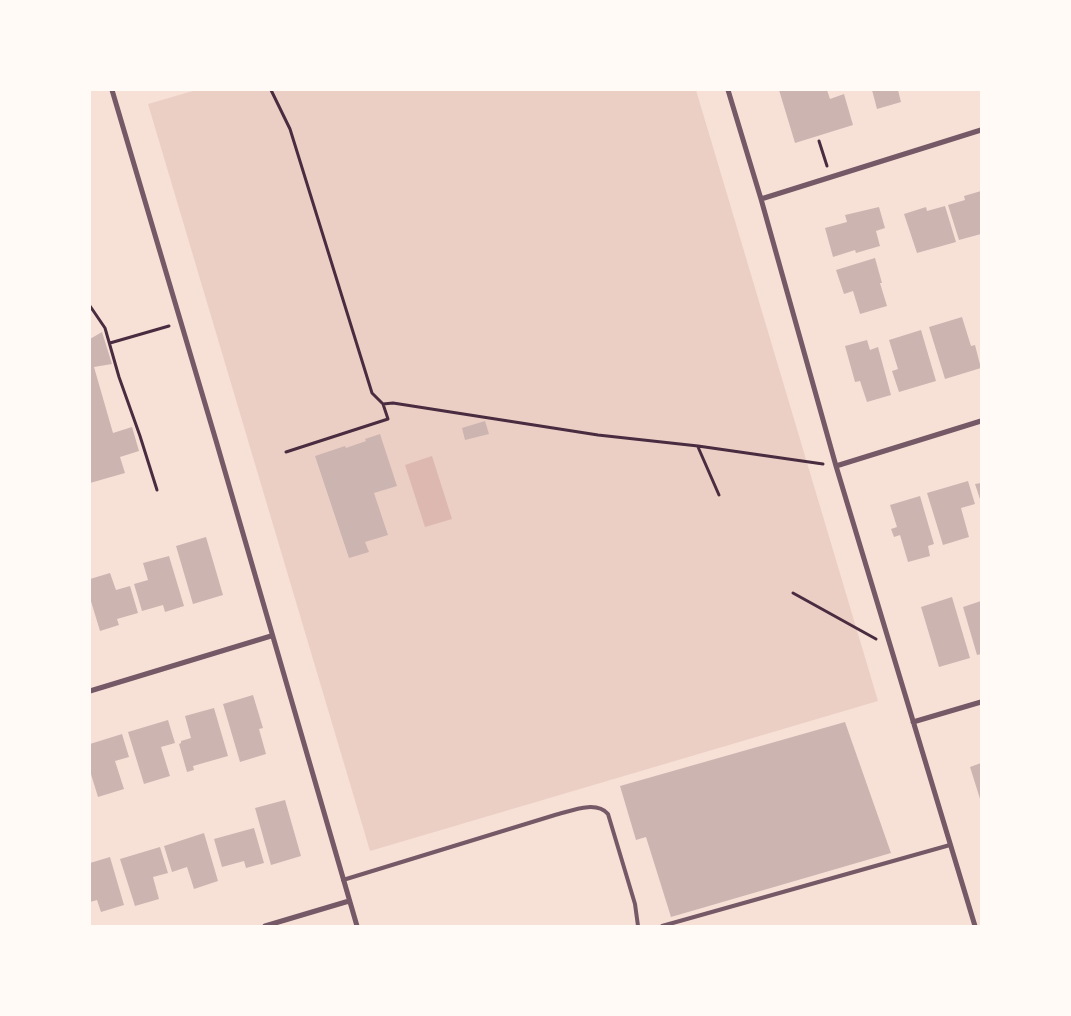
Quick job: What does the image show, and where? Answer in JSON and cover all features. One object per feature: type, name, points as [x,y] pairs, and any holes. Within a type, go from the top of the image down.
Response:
[{"type":"street","points":[[112,90],[357,926]]},
{"type":"street","points":[[728,90],[761,198],[836,466],[975,926]]},
{"type":"street","points":[[761,198],[981,130]]},
{"type":"street","points":[[836,466],[981,421]]},
{"type":"street","points":[[90,691],[272,636]]},
{"type":"street","points":[[913,722],[981,702]]},
{"type":"street","points":[[265,926],[349,901]]},
{"type":"lane","points":[[343,880],[555,815],[589,807],[599,807],[608,814],[635,904],[638,926]]},
{"type":"lane","points":[[662,926],[950,845]]},
{"type":"path","points":[[271,90],[290,129],[372,393],[384,404],[388,419],[286,452]]},
{"type":"path","points":[[819,141],[830,177]]},
{"type":"path","points":[[90,306],[105,328],[156,490]]},
{"type":"path","points":[[110,343],[181,322]]},
{"type":"path","points":[[384,404],[393,402],[598,435],[698,446],[836,466]]},
{"type":"path","points":[[698,446],[719,495]]},
{"type":"path","points":[[793,593],[890,647]]},
{"type":"shaded area","points":[[196,90],[696,90],[878,701],[370,851],[148,104]]},
{"type":"shaded area","points":[[432,456],[452,519],[425,527],[405,465]]},
{"type":"building","points":[[779,90],[827,90],[830,99],[844,94],[853,125],[795,143]]},
{"type":"building","points":[[872,90],[898,90],[901,102],[877,109]]},
{"type":"building","points":[[981,191],[981,234],[959,240],[948,205],[965,200],[964,196]]},
{"type":"building","points":[[945,206],[956,242],[917,253],[904,214],[926,207],[927,211]]},
{"type":"building","points":[[879,207],[885,228],[876,231],[880,246],[856,253],[855,250],[833,257],[825,228],[847,222],[845,215]]},
{"type":"building","points":[[875,258],[887,306],[860,314],[853,291],[844,294],[836,270]]},
{"type":"building","points":[[962,317],[971,346],[975,345],[981,368],[945,379],[929,327]]},
{"type":"building","points":[[921,330],[936,381],[899,392],[892,371],[898,369],[889,340]]},
{"type":"building","points":[[102,332],[112,364],[94,367],[113,433],[132,427],[139,451],[120,457],[125,473],[90,483],[90,339]]},
{"type":"building","points":[[867,340],[870,350],[878,347],[891,395],[867,402],[860,381],[855,382],[845,346]]},
{"type":"building","points":[[485,421],[489,434],[465,440],[462,428]]},
{"type":"building","points":[[380,434],[397,486],[374,493],[388,535],[365,542],[369,552],[349,558],[315,456],[345,446],[346,448]]},
{"type":"building","points":[[968,481],[975,504],[961,508],[969,537],[943,545],[927,493]]},
{"type":"building","points":[[981,483],[981,502],[975,484]]},
{"type":"building","points":[[920,496],[934,544],[928,546],[930,556],[908,562],[900,535],[894,537],[891,529],[897,527],[890,505]]},
{"type":"building","points":[[206,537],[223,595],[193,604],[176,546]]},
{"type":"building","points":[[169,556],[184,606],[165,612],[163,605],[142,611],[134,584],[148,580],[143,563]]},
{"type":"building","points":[[110,573],[116,590],[130,586],[138,613],[117,619],[119,625],[100,631],[90,598],[90,579]]},
{"type":"building","points":[[952,597],[970,658],[939,667],[921,607]]},
{"type":"building","points":[[981,601],[981,654],[977,655],[963,607]]},
{"type":"building","points":[[253,695],[263,728],[259,729],[266,754],[240,762],[223,704]]},
{"type":"building","points":[[214,708],[228,756],[193,766],[194,770],[187,772],[179,744],[181,741],[191,738],[185,716]]},
{"type":"building","points":[[168,720],[175,743],[161,747],[170,776],[144,784],[128,732]]},
{"type":"building","points":[[845,722],[891,853],[671,917],[646,837],[636,840],[620,786]]},
{"type":"building","points":[[122,734],[129,757],[115,761],[124,789],[98,797],[90,771],[90,744]]},
{"type":"building","points":[[981,763],[981,802],[970,767]]},
{"type":"building","points":[[285,800],[301,856],[271,865],[255,808]]},
{"type":"building","points":[[254,828],[264,863],[246,868],[244,861],[222,867],[214,839]]},
{"type":"building","points":[[204,833],[218,881],[194,889],[187,867],[172,872],[164,846]]},
{"type":"building","points":[[160,847],[168,873],[153,877],[159,899],[135,906],[120,859]]},
{"type":"building","points":[[110,857],[124,905],[101,912],[97,900],[90,902],[90,863]]}]
